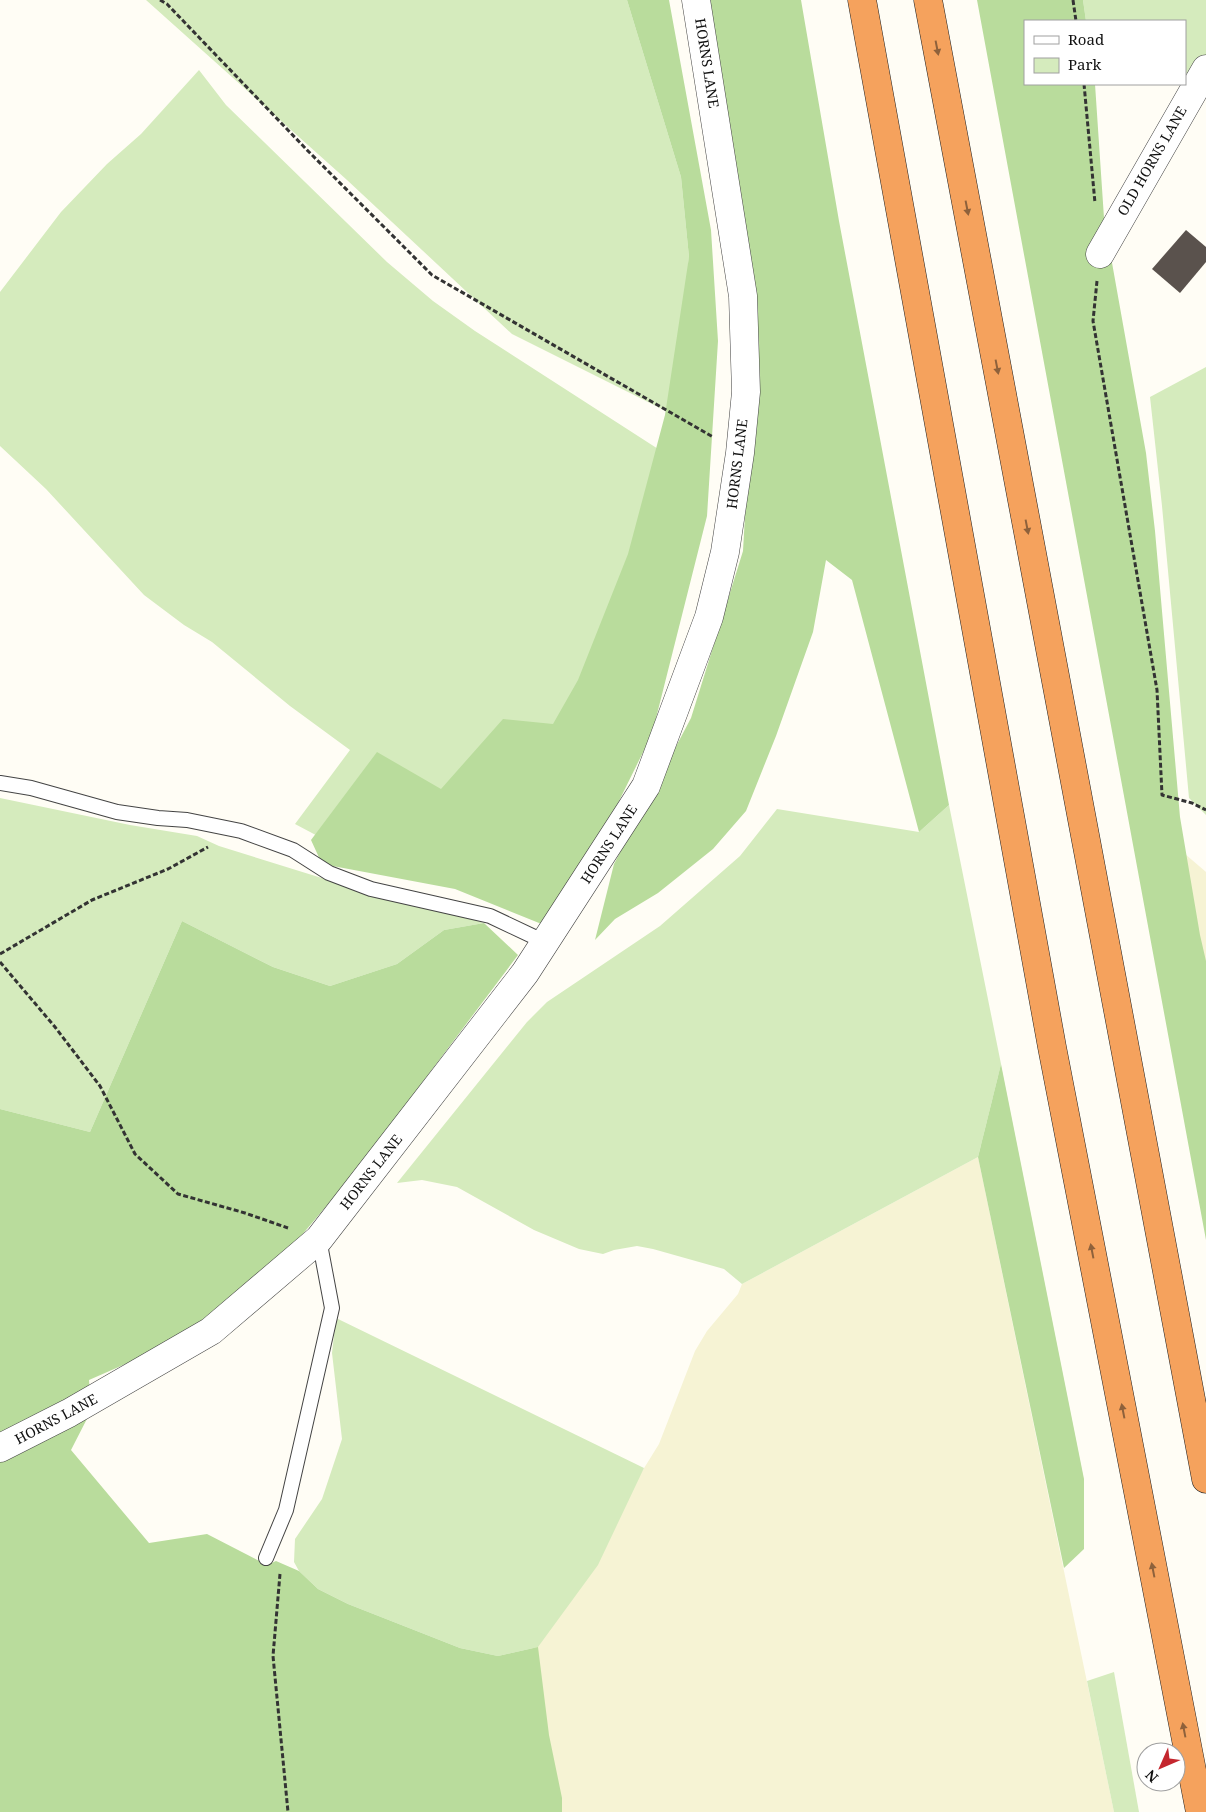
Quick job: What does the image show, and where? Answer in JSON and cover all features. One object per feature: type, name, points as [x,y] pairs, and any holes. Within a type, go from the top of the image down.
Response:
[{"type":"highway","points":[[862,0],[1051,1037],[1200,1812]]},
{"type":"highway","points":[[928,0],[1206,1479]]},
{"type":"street","name":"HORNS LANE","points":[[0,1448],[69,1413],[211,1331],[319,1239],[525,973],[646,786],[709,617],[724,552],[740,453],[746,392],[744,296],[696,0]]},
{"type":"street","name":"OLD HORNS LANE","points":[[1100,254],[1206,69]]},
{"type":"lane","points":[[0,783],[31,788],[117,812],[187,820],[241,831],[293,850],[330,873],[371,889],[490,916],[545,942]]},
{"type":"lane","points":[[266,1558],[286,1510],[332,1308],[319,1239]]},
{"type":"path","points":[[160,0],[167,4],[308,151],[432,275],[740,453]]},
{"type":"path","points":[[1072,0],[1076,20]]},
{"type":"path","points":[[1084,85],[1095,207]]},
{"type":"path","points":[[1100,254],[1093,321],[1157,690],[1162,795],[1192,803],[1206,810]]},
{"type":"path","points":[[0,954],[92,900],[168,869],[241,831]]},
{"type":"path","points":[[0,962],[55,1027],[100,1086],[135,1154],[178,1194],[245,1213],[319,1239]]},
{"type":"path","points":[[281,1568],[272,1656],[288,1812]]},
{"type":"shaded area","points":[[1171,842],[1206,872],[1206,989]]},
{"type":"shaded area","points":[[978,1157],[1114,1812],[554,1812],[532,1649],[659,1444],[695,1351],[707,1331],[738,1294],[742,1284]]},
{"type":"green space","points":[[146,0],[627,0],[681,177],[689,257],[676,416],[512,334],[347,180]]},
{"type":"green space","points":[[627,0],[669,0],[711,230],[718,341],[707,516],[652,734],[587,866],[544,925],[455,889],[322,864],[311,840],[377,752],[441,789],[503,719],[553,724],[578,680],[628,554],[665,415],[689,257],[681,177]]},
{"type":"green space","points":[[701,0],[801,0],[839,221],[949,805],[919,832],[852,580],[826,560],[813,632],[776,736],[746,811],[713,849],[658,893],[615,919],[595,940],[614,864],[691,718],[743,551],[754,358]]},
{"type":"green space","points":[[977,0],[1083,0],[1086,20],[1024,20],[1024,85],[1095,85],[1104,218],[1146,453],[1155,531],[1180,817],[1206,961],[1206,1240]]},
{"type":"green space","points":[[1083,0],[1206,0],[1206,57],[1197,73],[1186,74],[1186,20],[1086,20]]},
{"type":"green space","points":[[199,70],[226,105],[387,262],[433,301],[475,331],[669,456],[540,931],[541,922],[539,917],[344,850],[295,824],[350,750],[290,706],[212,642],[184,625],[144,595],[46,489],[0,446],[0,292],[61,212],[107,164],[141,134]]},
{"type":"green space","points":[[1206,367],[1206,815],[1189,798],[1150,397]]},
{"type":"green space","points":[[0,798],[130,825],[197,836],[219,846],[354,888],[427,904],[484,923],[444,930],[397,964],[330,986],[273,967],[182,921],[90,1132],[0,1109]]},
{"type":"green space","points":[[949,805],[1001,1064],[978,1157],[742,1284],[724,1269],[653,1249],[637,1246],[603,1254],[579,1249],[534,1230],[457,1187],[422,1180],[397,1183],[527,1022],[547,1002],[660,926],[740,856],[777,809],[919,832]]},
{"type":"green space","points":[[182,921],[273,967],[330,986],[397,964],[444,930],[484,923],[518,955],[355,1172],[274,1268],[171,1344],[89,1380],[91,1411],[71,1450],[149,1543],[207,1534],[267,1565],[276,1561],[299,1571],[318,1589],[348,1604],[460,1648],[498,1656],[538,1647],[549,1735],[562,1798],[562,1812],[0,1812],[0,1109],[90,1132]]},
{"type":"green space","points":[[1001,1064],[1084,1479],[1084,1549],[1064,1568],[978,1157]]},
{"type":"green space","points":[[336,1318],[644,1468],[598,1565],[538,1647],[498,1656],[460,1648],[348,1604],[318,1589],[299,1571],[294,1562],[295,1539],[322,1499],[342,1439],[332,1353]]},
{"type":"green space","points":[[1114,1672],[1139,1812],[1114,1812],[1087,1681]]},
{"type":"building","points":[[1186,230],[1206,247],[1206,262],[1180,293],[1152,269]]}]
